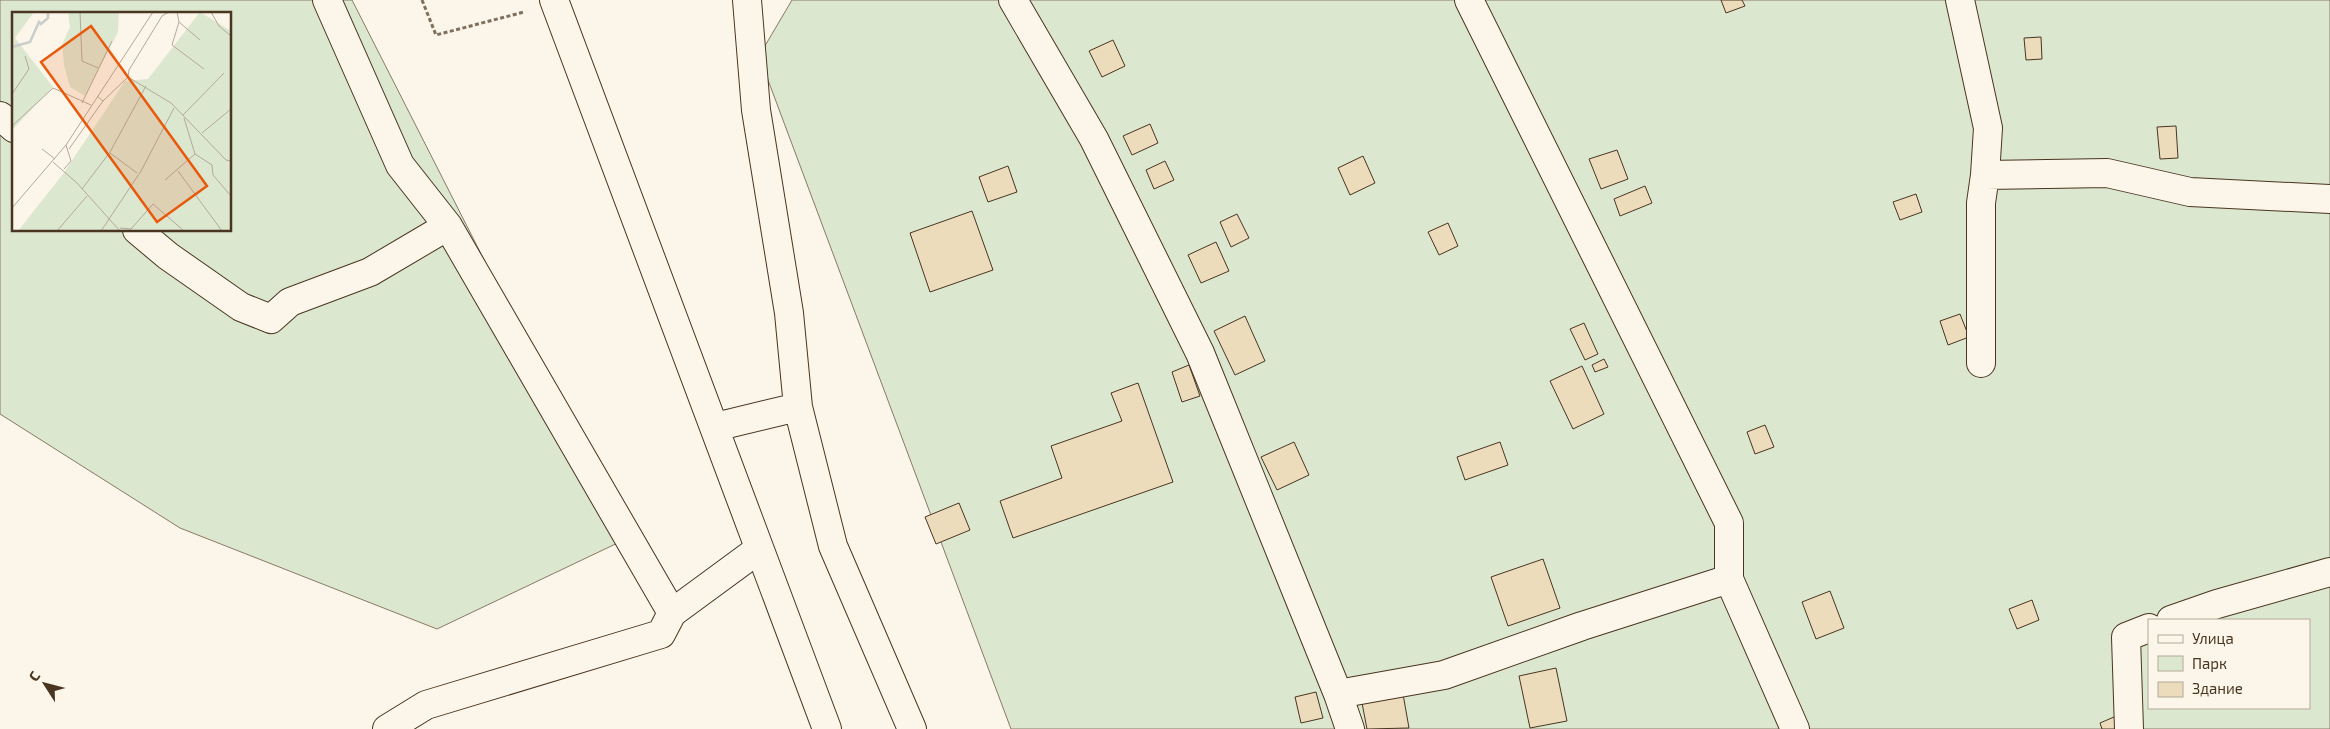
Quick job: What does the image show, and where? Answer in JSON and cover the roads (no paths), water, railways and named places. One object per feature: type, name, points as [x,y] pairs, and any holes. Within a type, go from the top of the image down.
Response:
[{"type":"street","points":[[327,0],[400,165],[448,226],[672,613]]},
{"type":"street","points":[[748,0],[756,110],[788,313],[798,407],[833,546],[912,729]]},
{"type":"street","points":[[1013,0],[1094,139],[1200,353],[1338,694],[1350,729]]},
{"type":"street","points":[[1469,0],[1729,523],[1729,579],[1796,729]]},
{"type":"street","points":[[1960,0],[1988,128],[1981,203],[1981,363]]},
{"type":"street","points":[[555,2],[828,729]]},
{"type":"street","points":[[0,116],[12,126]]},
{"type":"street","points":[[1985,175],[2107,173],[2190,192],[2330,200]]},
{"type":"street","points":[[137,231],[168,256],[241,307],[271,319],[290,302],[370,272],[448,226]]},
{"type":"street","points":[[715,428],[798,407]]},
{"type":"street","points":[[387,729],[426,705],[661,634],[672,613],[759,549]]},
{"type":"street","points":[[2174,619],[2217,604],[2330,572]]},
{"type":"street","points":[[1338,694],[1444,675],[1582,626],[1729,579]]},
{"type":"street","points":[[2129,729],[2126,637],[2148,628]]}]
